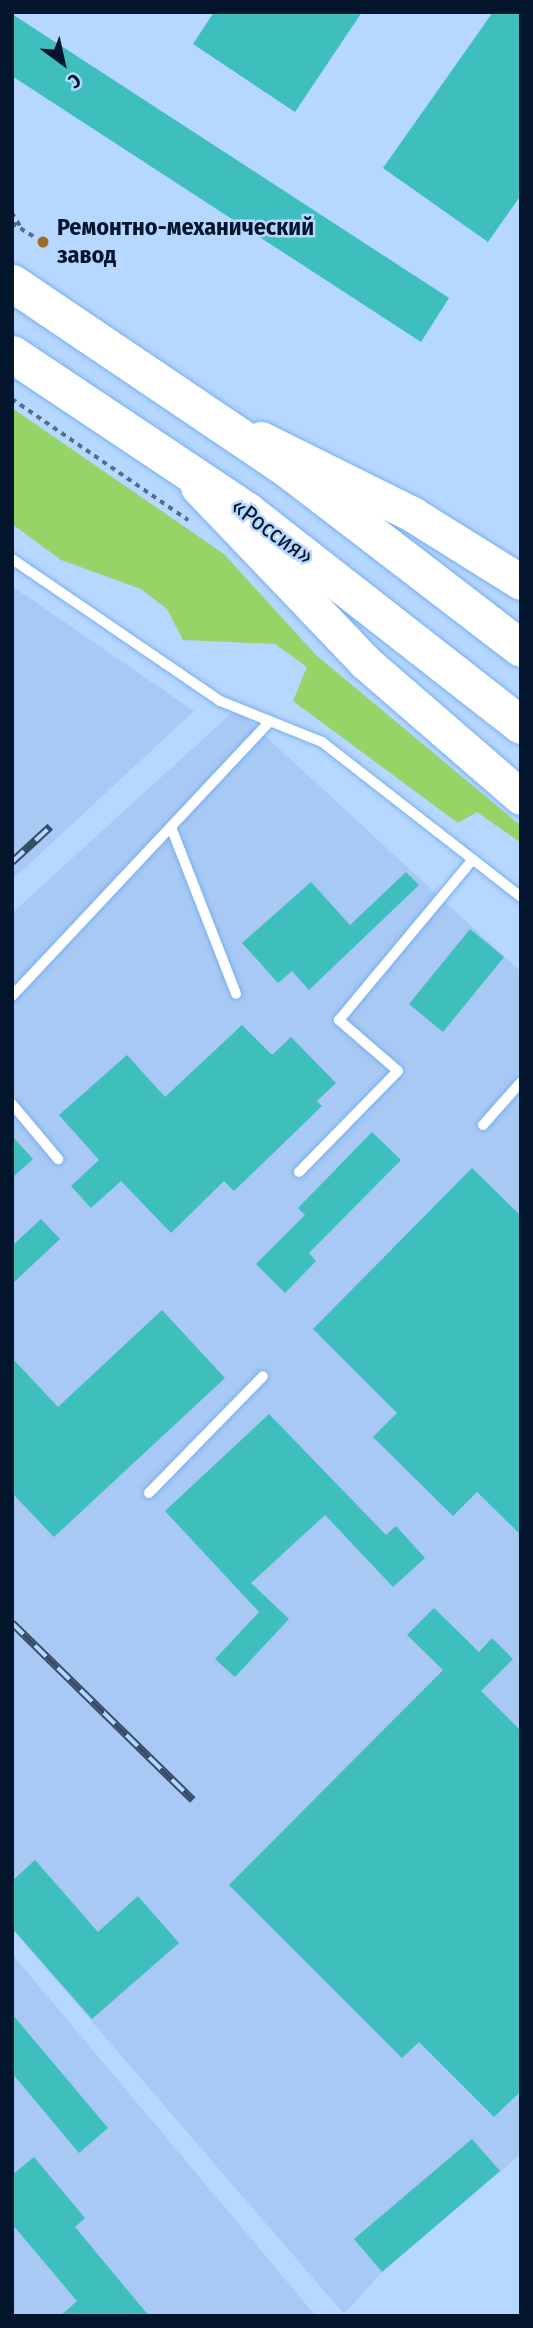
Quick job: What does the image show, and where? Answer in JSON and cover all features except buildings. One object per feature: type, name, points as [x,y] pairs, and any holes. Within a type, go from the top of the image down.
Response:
[{"type":"highway","points":[[12,283],[213,416],[521,648]]},
{"type":"highway","name":"«Россия»","points":[[17,360],[178,465],[521,725]]},
{"type":"main road","points":[[213,416],[412,514],[521,582]]},
{"type":"main road","points":[[178,465],[365,662],[521,797]]},
{"type":"lane","points":[[12,559],[220,701],[322,742],[521,897]]},
{"type":"lane","points":[[12,996],[270,721]]},
{"type":"lane","points":[[171,827],[236,994]]},
{"type":"lane","points":[[299,1172],[398,1071],[339,1020],[473,859]]},
{"type":"lane","points":[[483,1125],[521,1082]]},
{"type":"lane","points":[[12,1104],[58,1159]]},
{"type":"lane","points":[[149,1493],[263,1376]]},
{"type":"path","points":[[12,213],[21,228]]},
{"type":"path","points":[[12,223],[43,242]]},
{"type":"shaded area","points":[[12,586],[194,711],[12,880]]},
{"type":"shaded area","points":[[236,709],[521,972],[521,2154],[382,2272],[344,2314],[12,1929],[12,913]]},
{"type":"shaded area","points":[[12,1954],[316,2316],[12,2316]]},
{"type":"green space","points":[[12,408],[224,554],[316,655],[521,826],[521,843],[477,812],[458,823],[293,701],[307,667],[275,644],[183,640],[167,609],[141,589],[61,560],[12,524]]},
{"type":"railway","points":[[12,862],[50,827]]},
{"type":"railway","points":[[12,1623],[193,1800]]},
{"type":"place","name":"Ремонтно-механический завод","points":[[43,242]]}]
